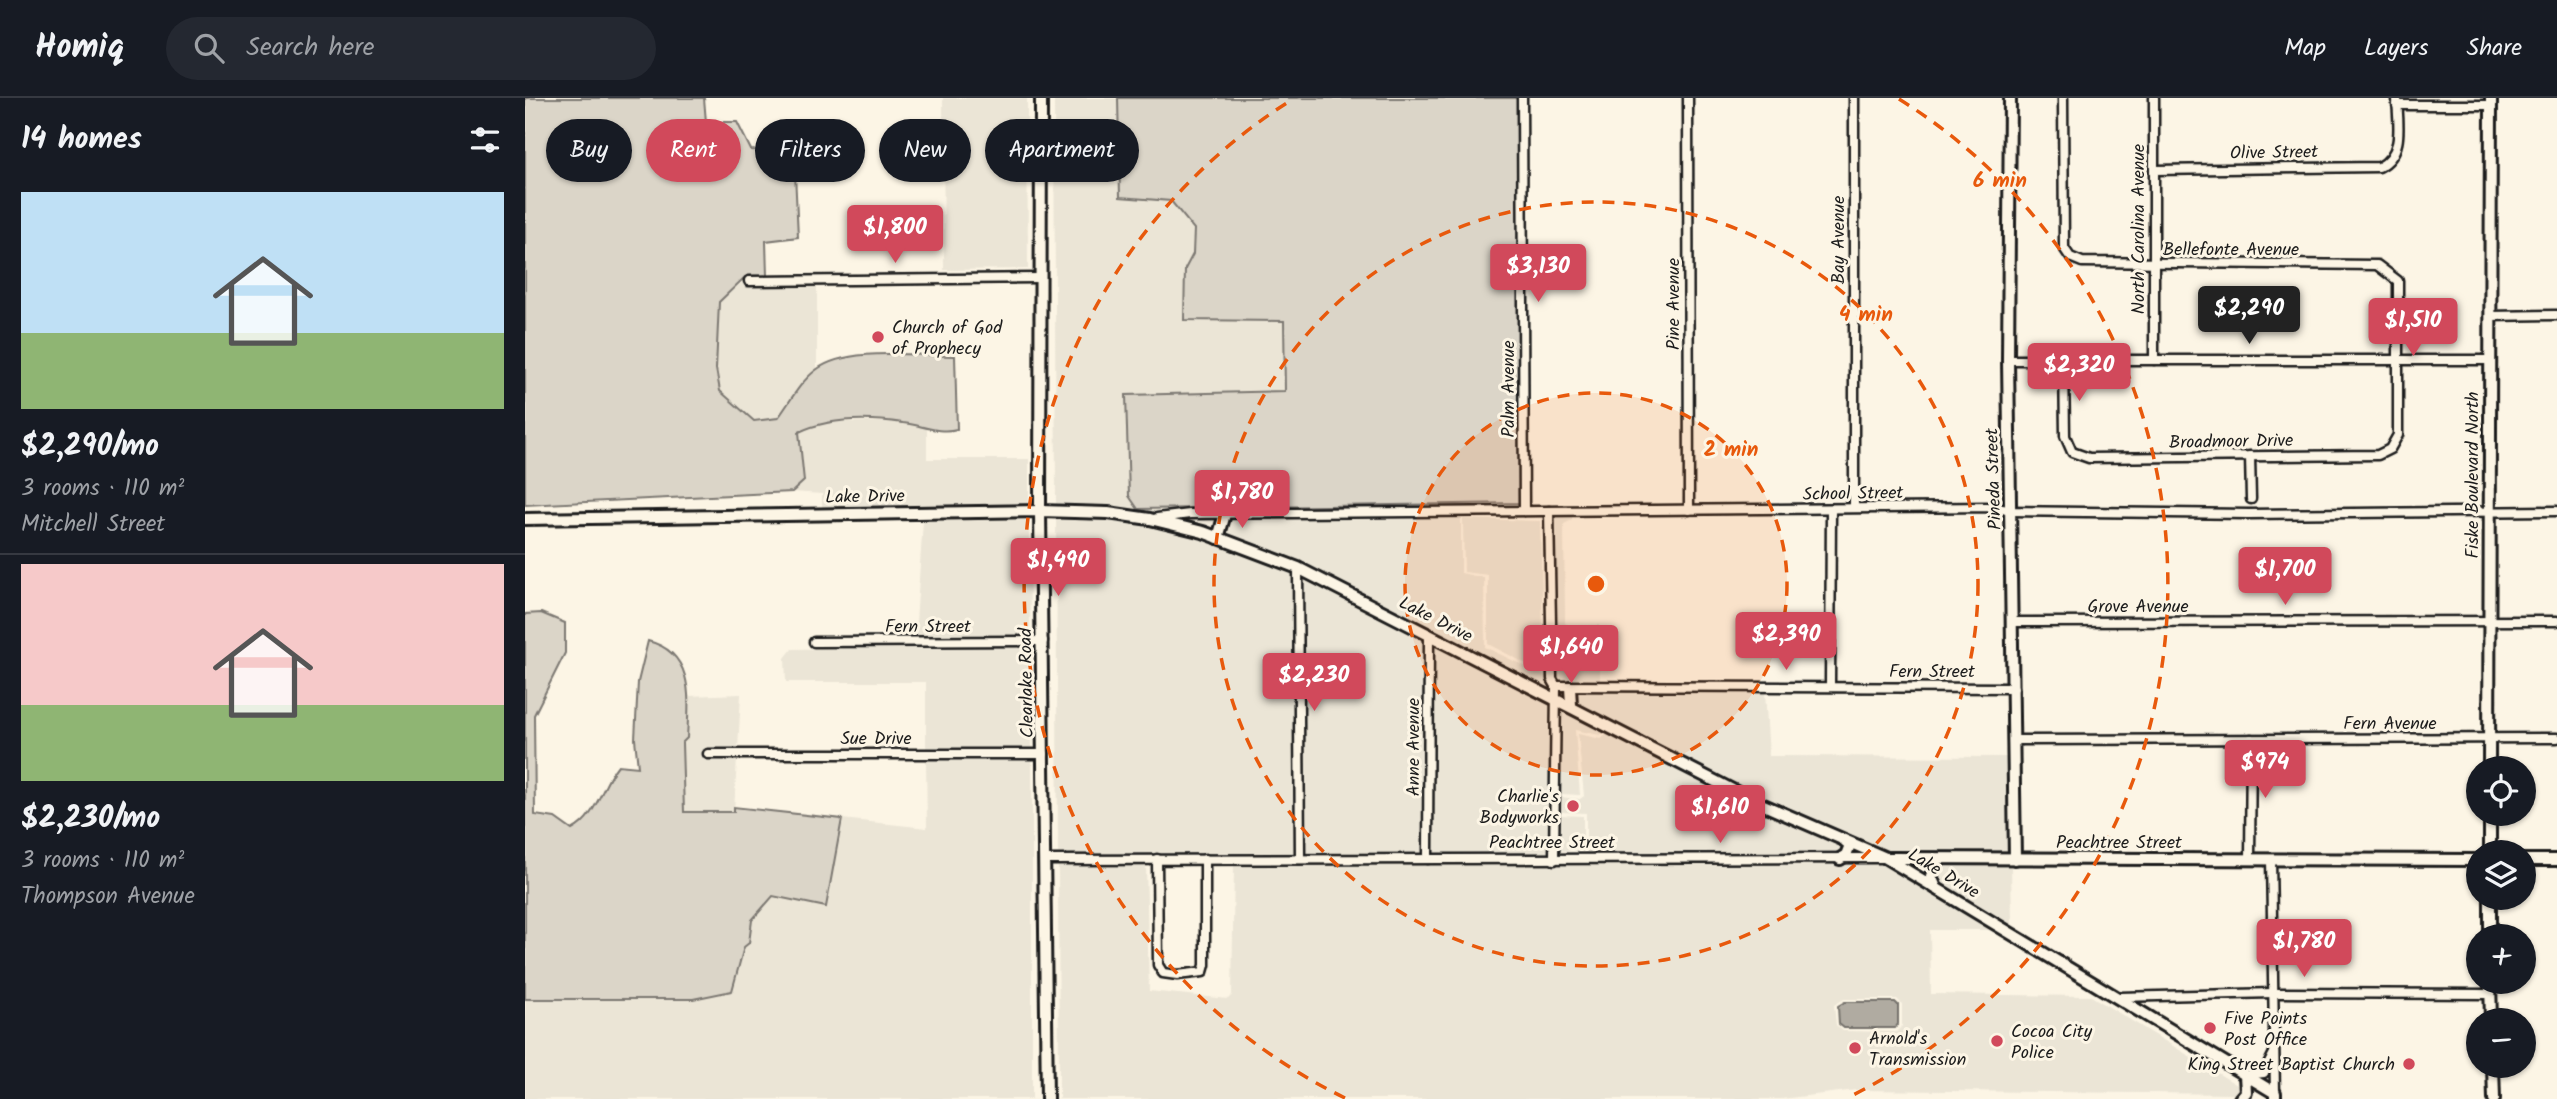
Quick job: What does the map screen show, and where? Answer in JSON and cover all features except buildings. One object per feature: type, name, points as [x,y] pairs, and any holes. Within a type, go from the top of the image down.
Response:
[{"type":"street","name":"Clearlake Road","points":[[1041,98],[1040,511],[1047,1099]]},
{"type":"street","name":"Palm Avenue","points":[[1522,98],[1524,511]]},
{"type":"street","name":"Pine Avenue","points":[[1688,98],[1689,510]]},
{"type":"street","name":"Bay Avenue","points":[[1854,98],[1854,507]]},
{"type":"street","name":"Pineda Street","points":[[2010,98],[2008,360],[2014,622],[2015,859]]},
{"type":"street","name":"Bellefonte Avenue","points":[[2063,98],[2064,248],[2070,257],[2082,262],[2155,264],[2377,265],[2398,281],[2399,359]]},
{"type":"street","name":"North Carolina Avenue","points":[[2154,98],[2154,360]]},
{"type":"street","points":[[2397,101],[2491,101]]},
{"type":"street","name":"Olive Street","points":[[2155,170],[2379,167],[2393,160],[2398,149],[2397,101]]},
{"type":"street","name":"Fiske Boulevard North","points":[[2490,756],[2491,101]]},
{"type":"street","points":[[749,281],[1041,278]]},
{"type":"street","points":[[2490,316],[2557,315]]},
{"type":"street","name":"Broadmoor Drive","points":[[2064,360],[2065,436],[2072,452],[2089,458],[2378,455],[2390,449],[2397,435],[2399,359]]},
{"type":"street","points":[[2008,360],[2490,360]]},
{"type":"street","points":[[2250,456],[2251,499]]},
{"type":"street","name":"School Street","points":[[1150,519],[1225,514],[1831,510],[1854,507],[1992,507],[2012,511],[2249,514],[2557,511]]},
{"type":"street","points":[[1830,686],[1831,510]]},
{"type":"street","name":"Lake Drive","points":[[525,519],[1040,511],[1108,513],[1150,519],[1219,538],[1299,568],[1429,635],[1556,692],[1571,705],[1752,800],[1886,858],[2120,997],[2275,1096]]},
{"type":"street","points":[[1549,511],[1552,679],[1556,692],[1554,860]]},
{"type":"street","points":[[1219,538],[1225,514]]},
{"type":"street","points":[[1299,568],[1300,859]]},
{"type":"street","name":"Grove Avenue","points":[[2014,622],[2557,621]]},
{"type":"street","name":"Anne Avenue","points":[[1428,859],[1429,635]]},
{"type":"street","name":"Fern Street","points":[[814,642],[1043,641]]},
{"type":"street","points":[[1570,687],[1571,705]]},
{"type":"street","name":"Fern Street","points":[[1556,692],[1570,687],[2014,688]]},
{"type":"street","name":"Fern Avenue","points":[[2014,740],[2557,738]]},
{"type":"street","points":[[2250,860],[2251,739]]},
{"type":"street","name":"Sue Drive","points":[[708,754],[1044,754]]},
{"type":"street","points":[[1840,859],[1849,850],[1850,845],[1846,841]]},
{"type":"street","points":[[1157,859],[1158,965],[1163,973],[1177,975],[1203,972],[1206,965],[1205,859]]},
{"type":"street","points":[[1936,888],[1931,876],[1937,859]]},
{"type":"street","points":[[2271,859],[2275,1096]]},
{"type":"street","name":"Peachtree Street","points":[[1045,860],[2466,860]]},
{"type":"street","points":[[2536,860],[2557,860]]},
{"type":"street","points":[[2120,997],[2273,993],[2490,995],[2491,1008]]},
{"type":"street","points":[[2239,1099],[2246,1092],[2245,1075],[2264,1073],[2275,1049]]},
{"type":"street","points":[[2493,1078],[2494,1099]]},
{"type":"shaded area","points":[[525,98],[704,98],[706,119],[646,119],[646,182],[741,182],[741,130],[751,150],[755,150],[755,182],[795,182],[798,237],[766,241],[767,276],[745,277],[719,302],[716,369],[720,391],[754,421],[778,418],[805,380],[829,363],[863,355],[955,356],[957,429],[937,430],[877,420],[836,422],[811,427],[799,432],[804,481],[792,492],[525,505]]},
{"type":"shaded area","points":[[943,98],[1027,98],[1027,119],[985,119],[985,182],[1027,182],[1028,269],[944,270],[943,182],[971,182],[971,119],[943,119]]},
{"type":"shaded area","points":[[1054,98],[1118,98],[1118,119],[1054,119]]},
{"type":"shaded area","points":[[1118,98],[1518,98],[1520,503],[1138,509],[1129,496],[1126,395],[1285,391],[1284,321],[1184,320],[1185,269],[1193,254],[1194,229],[1171,201],[1120,197],[1120,182],[1139,182],[1139,119],[1118,119]]},
{"type":"shaded area","points":[[1054,182],[1120,182],[1120,197],[1171,201],[1194,229],[1193,254],[1185,269],[1284,321],[1286,391],[1126,395],[1520,503],[1520,506],[1223,508],[1150,515],[1108,508],[1056,506]]},
{"type":"shaded area","points":[[745,280],[746,286],[817,285],[817,369],[799,388],[779,418],[754,421],[720,391],[716,369],[719,302]]},
{"type":"shaded area","points":[[822,422],[900,422],[927,427],[927,459],[1029,459],[1029,506],[822,510],[822,494],[792,492],[804,481],[799,432]]},
{"type":"shaded area","points":[[1029,515],[1030,636],[915,637],[923,521],[822,521]]},
{"type":"shaded area","points":[[1553,515],[1572,515],[1572,520],[1564,524],[1565,623],[1569,626],[1599,625],[1600,682],[1559,682],[1556,677]]},
{"type":"shaded area","points":[[1056,516],[1108,517],[1202,536],[1294,571],[1296,854],[1058,855]]},
{"type":"shaded area","points":[[1461,516],[1461,573],[1484,578],[1485,647],[1545,676],[1547,621],[1548,679],[1552,690],[1302,563],[1224,535],[1228,519]]},
{"type":"shaded area","points":[[1463,519],[1540,521],[1544,673],[1488,644],[1488,575],[1464,572]]},
{"type":"shaded area","points":[[1303,575],[1425,638],[1424,855],[1304,854]]},
{"type":"shaded area","points":[[541,613],[565,623],[565,653],[534,715],[535,815],[555,818],[572,830],[593,809],[618,765],[638,767],[635,739],[638,682],[648,641],[663,647],[674,656],[686,679],[687,738],[682,743],[684,812],[734,812],[734,807],[842,819],[826,907],[773,896],[752,920],[749,943],[744,947],[732,991],[693,999],[525,999],[525,614]]},
{"type":"shaded area","points":[[1433,642],[1552,700],[1550,856],[1432,855]]},
{"type":"shaded area","points":[[1030,645],[1031,750],[926,749],[926,682],[786,682],[785,658],[792,649]]},
{"type":"shaded area","points":[[1765,691],[1769,756],[2010,757],[2011,855],[1887,854],[1754,796],[1574,702],[1573,692]]},
{"type":"shaded area","points":[[741,694],[738,749],[704,749],[705,758],[737,758],[734,812],[684,812],[682,742],[687,738],[688,696]]},
{"type":"shaded area","points":[[1560,708],[1607,731],[1600,735],[1575,730],[1580,795],[1561,794]]},
{"type":"shaded area","points":[[1610,732],[1843,844],[1843,852],[1839,854],[1583,855],[1586,851],[1586,813],[1559,812],[1559,797],[1580,799],[1584,796],[1578,734],[1601,739]]},
{"type":"shaded area","points":[[926,759],[1032,759],[1032,1099],[525,1099],[525,999],[650,1000],[749,943],[752,920],[773,896],[826,907],[842,819],[927,828]]},
{"type":"shaded area","points":[[1560,815],[1583,816],[1583,851],[1560,851]]},
{"type":"shaded area","points":[[1885,863],[1999,930],[1930,930],[1931,994],[2091,996],[2242,1088],[2239,1094],[1856,1090],[1781,1099],[1059,1099],[1058,864],[1146,864],[1149,991],[1228,999],[1232,995],[1234,864]],"holes":[[[1844,999],[1897,999],[1902,1004],[1902,1026],[1896,1032],[1843,1031],[1836,1025],[1834,1005]]]},
{"type":"shaded area","points":[[1940,863],[2011,864],[2012,927],[1939,885],[1935,876]]},
{"type":"shaded area","points":[[1845,1002],[1895,1002],[1898,1005],[1898,1024],[1895,1028],[1844,1028],[1839,1024],[1838,1006]]},
{"type":"place","name":"Church of God of Prophecy","points":[[878,337]]},
{"type":"place","name":"Charlie's Bodyworks","points":[[1573,806]]},
{"type":"place","name":"Five Points Post Office","points":[[2210,1028]]},
{"type":"place","name":"Cocoa City Police","points":[[1997,1041]]},
{"type":"place","name":"Arnold's Transmission","points":[[1855,1048]]},
{"type":"place","name":"King Street Baptist Church","points":[[2409,1064]]}]
